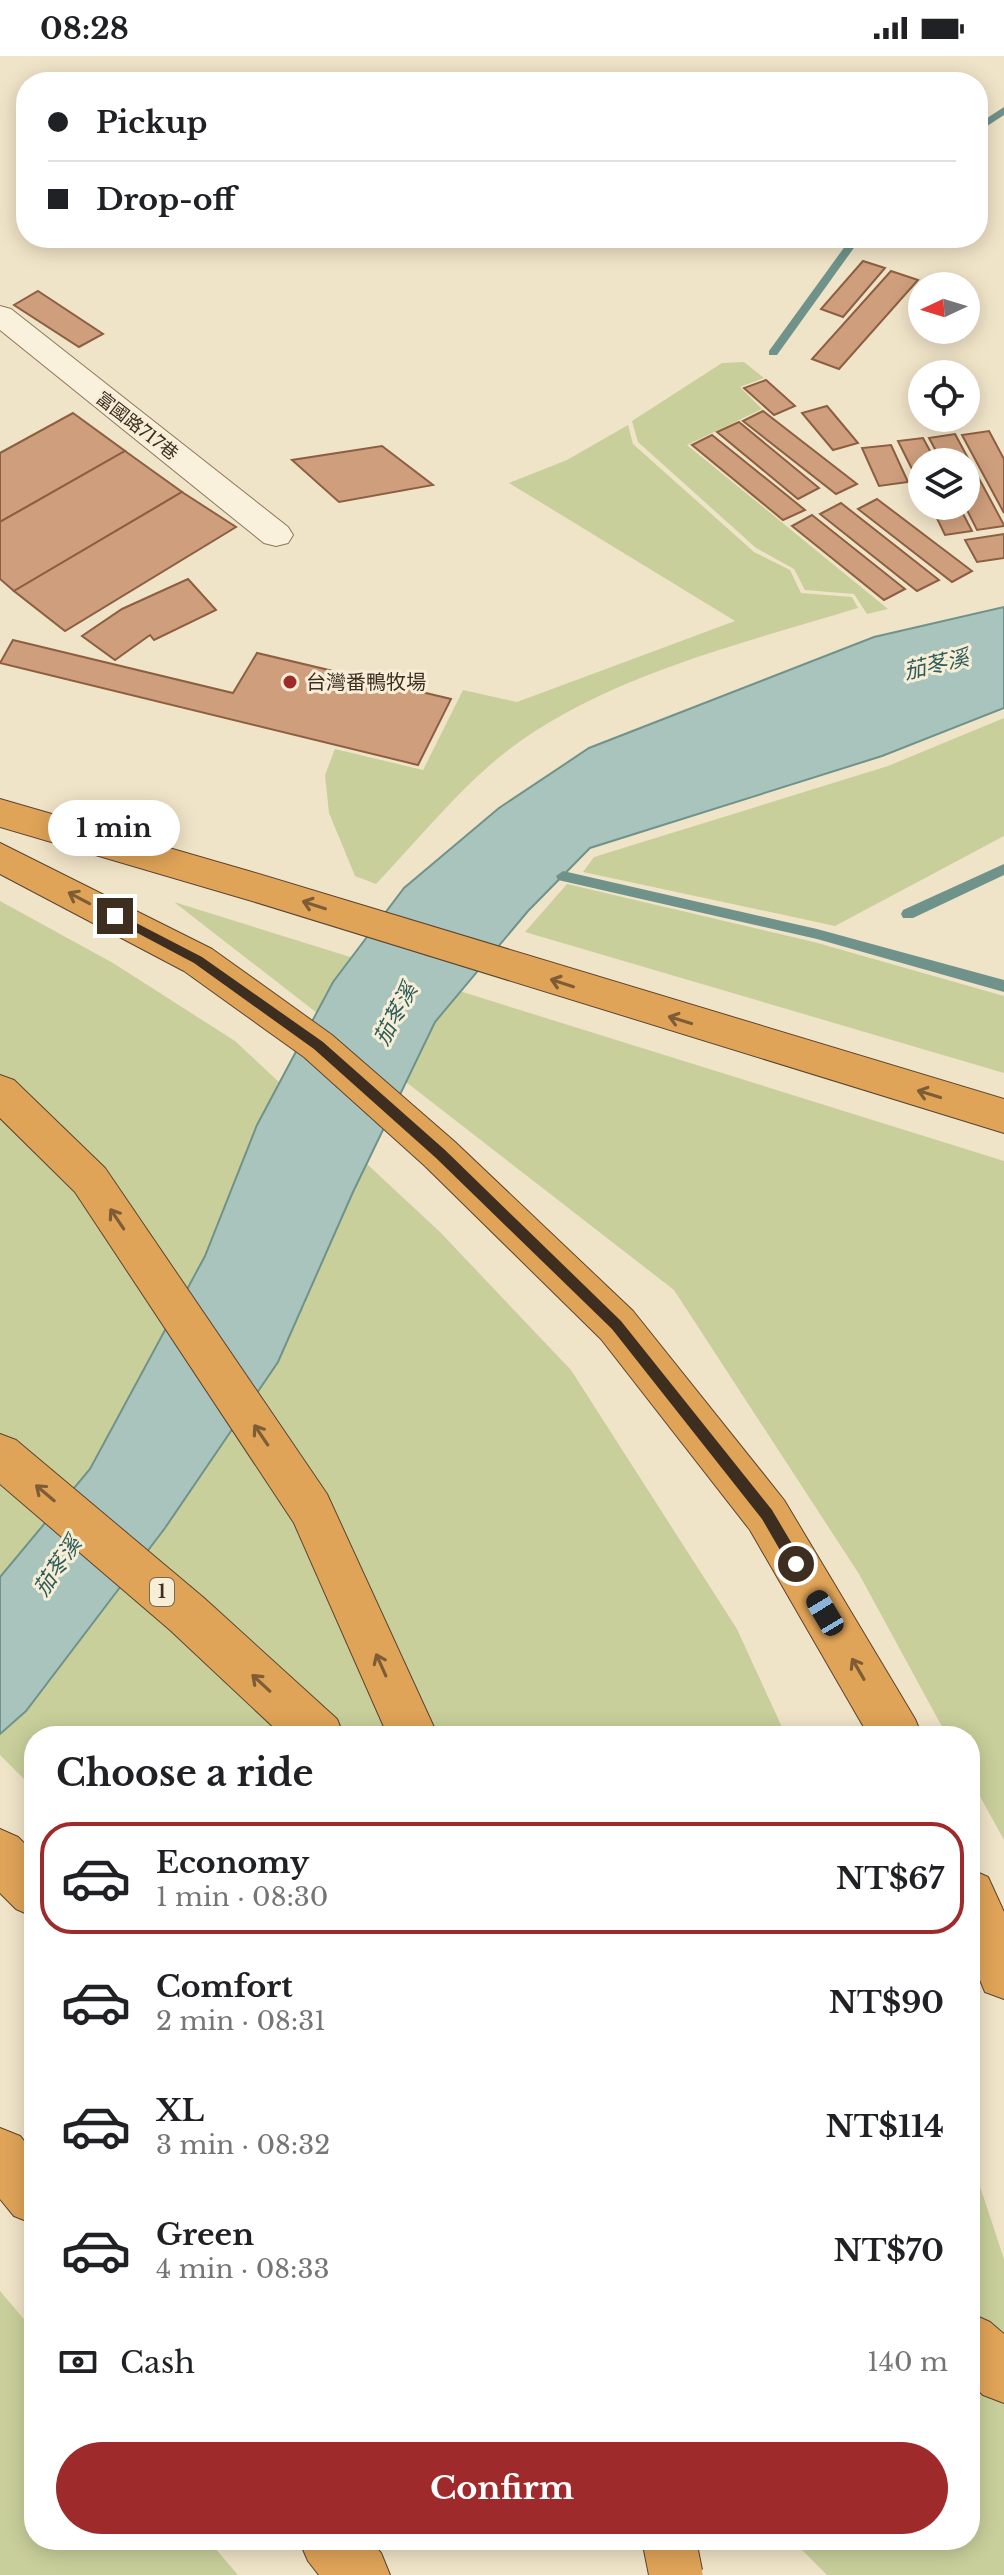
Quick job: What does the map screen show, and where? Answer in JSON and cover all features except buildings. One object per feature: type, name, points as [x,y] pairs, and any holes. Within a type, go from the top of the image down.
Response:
[{"type":"highway","points":[[0,813],[217,874],[636,1007],[1004,1116]]},
{"type":"highway","points":[[0,857],[198,960],[318,1046],[440,1154],[617,1325],[758,1503],[891,1726]]},
{"type":"highway","points":[[0,1092],[90,1180],[311,1509],[409,1726]]},
{"type":"highway","name":"1","points":[[0,1455],[187,1614],[308,1726]]},
{"type":"highway","points":[[0,1855],[24,1880]]},
{"type":"highway","points":[[980,1918],[1004,1973]]},
{"type":"highway","points":[[0,2156],[24,2184]]},
{"type":"highway","points":[[980,2351],[1004,2374]]},
{"type":"highway","points":[[338,2550],[359,2575]]},
{"type":"highway","points":[[660,2550],[684,2575]]},
{"type":"highway","points":[[671,2550],[676,2575]]},
{"type":"lane","name":"富國路717巷","points":[[0,315],[276,535]]},
{"type":"green space","points":[[744,362],[764,378],[740,387],[762,409],[687,445],[888,609],[867,614],[854,594],[805,590],[794,569],[756,548],[638,442],[632,421],[722,363]]},
{"type":"green space","points":[[628,425],[633,444],[754,552],[790,570],[801,593],[852,597],[858,608],[665,668],[571,710],[529,735],[490,765],[376,884],[355,876],[329,813],[325,775],[335,749],[423,770],[463,690],[517,702],[735,621],[509,483],[567,460]]},
{"type":"green space","points":[[1004,718],[1004,836],[835,926],[583,872],[594,857],[888,766]]},
{"type":"green space","points":[[567,884],[814,942],[1004,996],[1004,1073],[525,932]]},
{"type":"green space","points":[[0,901],[113,963],[235,1041],[440,1232],[571,1370],[737,1629],[781,1726],[24,1726],[24,1779],[0,1755]]},
{"type":"green space","points":[[174,902],[1004,1161],[1004,1840],[980,1796],[980,1726],[942,1726],[859,1574],[674,1290]]},
{"type":"green space","points":[[980,2186],[1004,2259],[1004,2575],[827,2575],[802,2550],[980,2550]]},
{"type":"green space","points":[[0,2291],[24,2319],[24,2550],[217,2550],[238,2575],[0,2575]]},
{"type":"water","name":"茄苳溪","points":[[1004,607],[1004,708],[882,756],[590,848],[528,911],[435,1022],[353,1192],[278,1362],[165,1528],[26,1711],[0,1734],[0,1577],[90,1469],[205,1256],[257,1125],[333,982],[404,888],[499,808],[589,748],[874,637]]},
{"type":"waterway","points":[[988,122],[1004,110]]},
{"type":"waterway","points":[[773,353],[849,248]]},
{"type":"waterway","points":[[908,914],[1004,869]]},
{"type":"waterway","points":[[563,876],[817,934],[1004,986]]},
{"type":"place","name":"台灣番鴨牧場","points":[[290,682]]},
{"type":"route","points":[[115,916],[198,960],[318,1046],[440,1154],[617,1325],[767,1515],[796,1564]]}]
